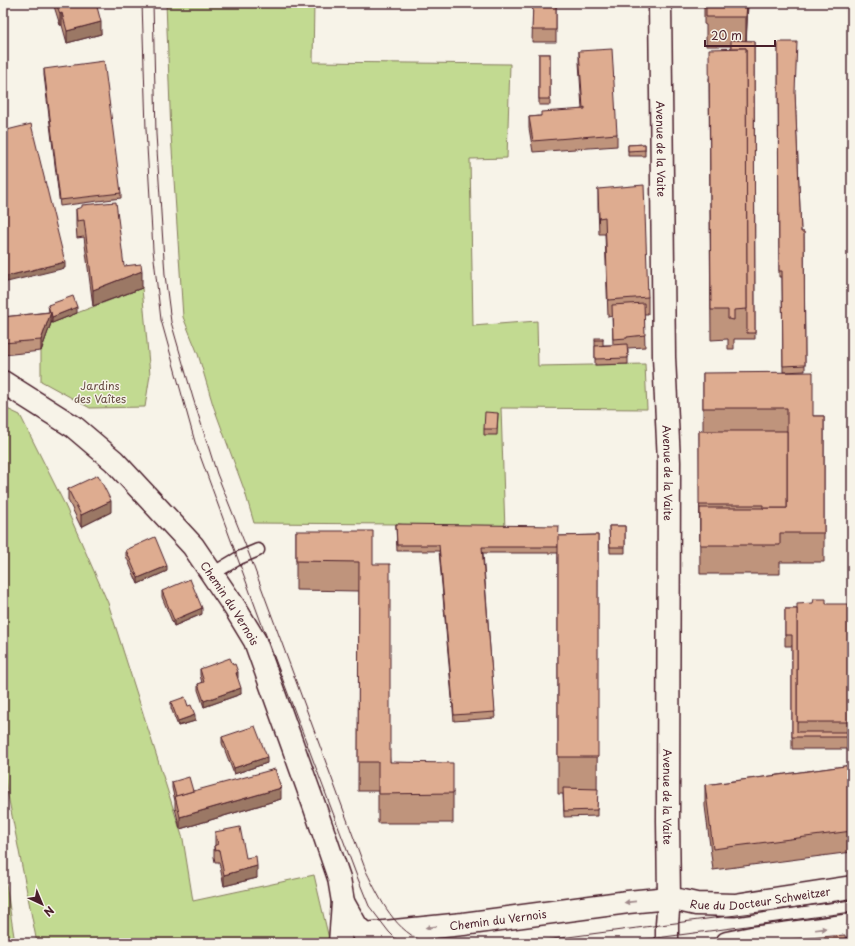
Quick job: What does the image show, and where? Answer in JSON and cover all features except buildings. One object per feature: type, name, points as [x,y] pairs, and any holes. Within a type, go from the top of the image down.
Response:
[{"type":"street","name":"Avenue de la Vaite","points":[[660,3],[664,357],[669,462],[667,943]]},
{"type":"street","name":"Chemin du Vernois","points":[[3,382],[74,427],[114,461],[192,546],[245,623],[254,641],[314,804],[339,878],[343,902],[339,943]]},
{"type":"street","name":"Rue du Docteur Schweitzer","points":[[668,898],[696,904],[735,904],[852,887]]},
{"type":"street","name":"Chemin du Vernois","points":[[343,902],[357,927],[365,934],[463,924],[668,898]]},
{"type":"street","points":[[727,943],[852,924]]},
{"type":"lane","points":[[212,574],[239,558],[258,550]]},
{"type":"green space","points":[[166,3],[314,3],[313,62],[510,64],[507,158],[470,159],[473,326],[537,321],[538,366],[645,364],[647,409],[501,408],[505,531],[396,530],[396,524],[254,523],[245,492],[213,405],[198,354],[183,317],[171,134]]},
{"type":"green space","name":"Jardins des Vaîtes","points":[[142,288],[150,375],[145,407],[90,408],[41,381],[41,351],[51,323]]},
{"type":"green space","points":[[3,407],[20,415],[64,503],[108,603],[183,839],[193,901],[314,875],[330,943],[37,943],[3,770]]},
{"type":"green space","points":[[3,864],[15,943],[3,943]]},
{"type":"tram line","points":[[142,3],[146,129],[153,250],[161,320],[195,442],[356,874],[369,906],[389,932],[400,943]]},
{"type":"tram line","points":[[153,3],[156,134],[165,275],[171,322],[193,398],[217,474],[249,554],[366,871],[390,914],[406,931],[416,938],[428,943]]},
{"type":"tram line","points":[[522,943],[852,900]]},
{"type":"tram line","points":[[619,943],[852,912]]}]
